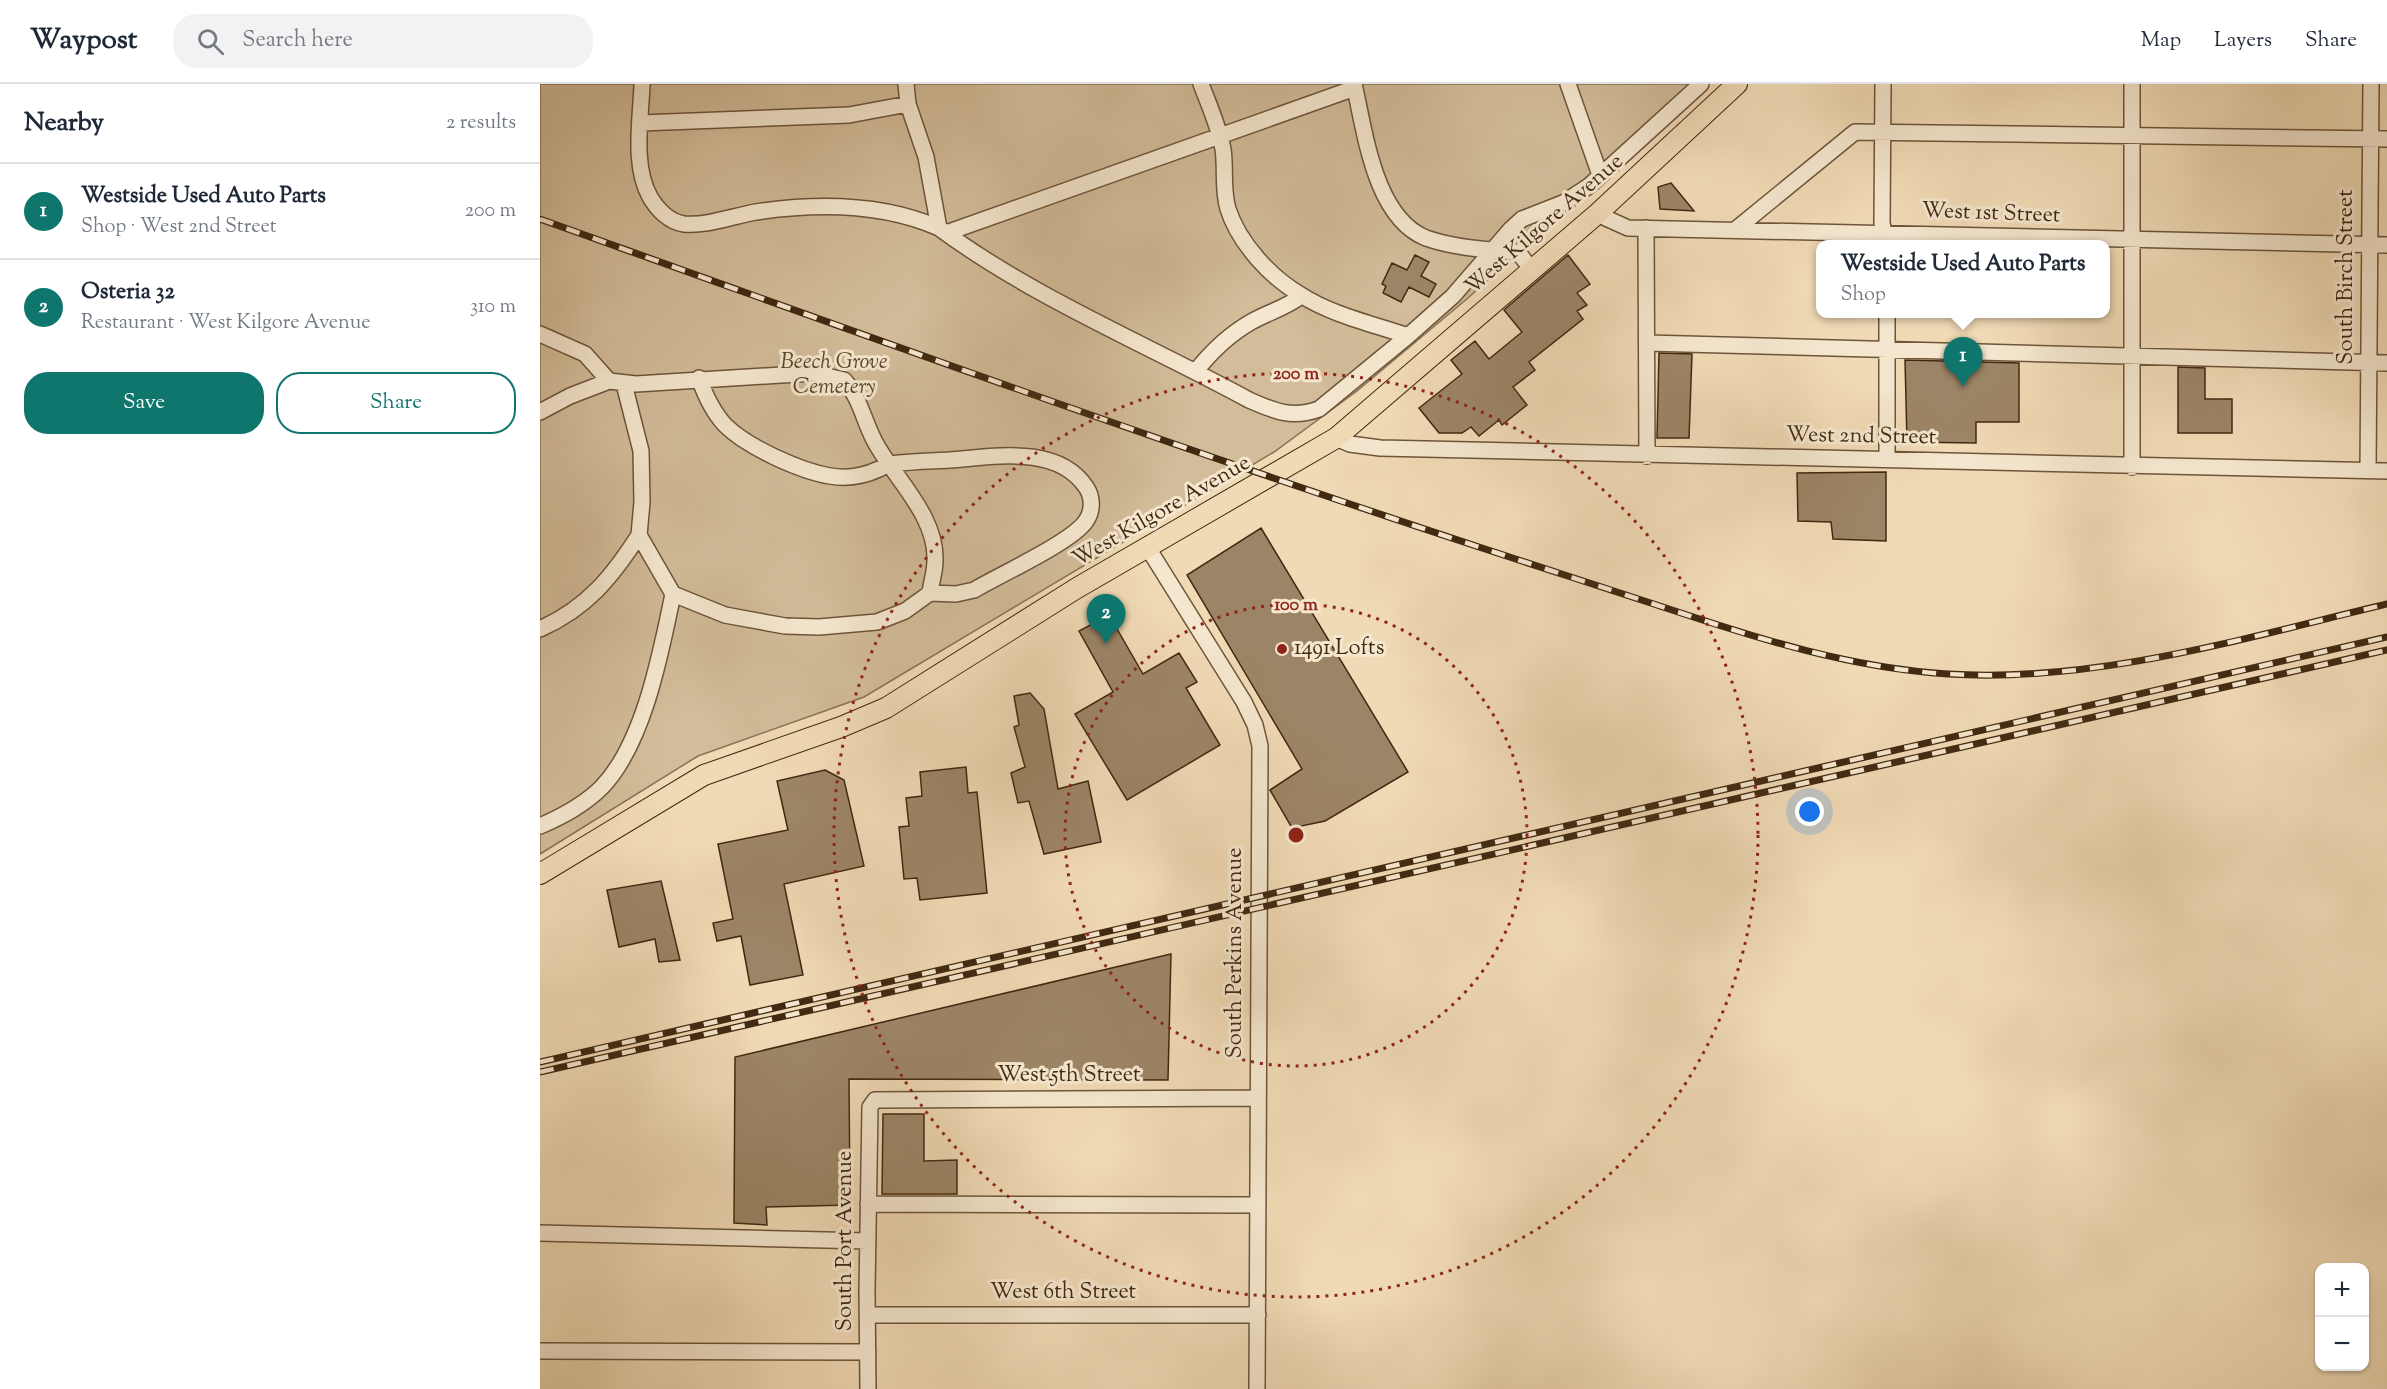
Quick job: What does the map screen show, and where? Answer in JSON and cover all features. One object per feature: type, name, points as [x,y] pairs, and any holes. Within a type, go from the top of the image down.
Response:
[{"type":"main road","name":"West Kilgore Avenue","points":[[540,874],[704,775],[841,727],[886,708],[1148,548],[1336,438],[1597,214],[1737,84]]},
{"type":"street","points":[[642,84],[641,163],[649,195],[663,214],[678,223],[707,222],[755,212],[822,206],[896,212],[943,230],[985,260],[1032,286],[1273,410],[1303,414],[1332,400],[1453,296],[1510,229],[1522,219],[1563,203],[1600,176],[1701,84]]},
{"type":"street","points":[[906,84],[908,104],[926,157],[943,230]]},
{"type":"street","points":[[1201,84],[1219,135],[1223,152],[1224,189],[1234,224],[1248,246],[1268,268],[1301,296],[1408,336]]},
{"type":"street","points":[[1568,84],[1600,176]]},
{"type":"street","points":[[1883,84],[1885,239]]},
{"type":"street","points":[[2132,84],[2132,466]]},
{"type":"street","name":"South Birch Street","points":[[2368,471],[2371,84]]},
{"type":"street","points":[[943,230],[1354,86],[1366,146],[1376,176],[1402,220],[1415,232],[1436,241],[1518,252],[1532,270]]},
{"type":"street","points":[[641,123],[849,115],[908,104]]},
{"type":"street","points":[[1735,230],[1855,132],[1882,130],[2132,137],[2387,139]]},
{"type":"street","name":"West 1st Street","points":[[1597,214],[1619,226],[1646,228],[1735,230],[1885,239],[2008,240]]},
{"type":"street","points":[[1646,228],[1647,456]]},
{"type":"street","name":"West 1st Street","points":[[2110,241],[2387,245]]},
{"type":"street","points":[[1196,371],[1228,338],[1251,322],[1289,305],[1301,296]]},
{"type":"street","points":[[1887,318],[1887,459]]},
{"type":"street","points":[[540,333],[585,354],[616,382],[641,451],[642,502],[639,535],[611,578],[593,597],[573,612],[540,628]]},
{"type":"street","points":[[1647,342],[2387,363]]},
{"type":"street","points":[[540,412],[570,396],[616,382],[814,373],[835,376],[844,380],[855,396],[874,441],[918,508],[930,537],[935,561],[930,593]]},
{"type":"street","points":[[639,535],[673,594],[725,615],[785,626],[819,627],[877,622],[905,611],[930,593],[956,594],[974,590],[1059,541],[1086,521],[1091,510],[1089,492],[1073,474],[1048,462],[1028,457],[1004,456],[888,464],[865,475],[847,478],[820,473],[780,459],[744,440],[726,426],[706,399],[699,378]]},
{"type":"street","name":"West 2nd Street","points":[[1336,438],[1350,444],[1380,448],[1647,456],[1887,459],[2387,471]]},
{"type":"street","name":"South Perkins Avenue","points":[[1148,548],[1244,702],[1255,725],[1260,746],[1257,1389]]},
{"type":"street","points":[[540,826],[583,804],[603,786],[614,771],[640,718],[655,676],[673,594]]},
{"type":"street","name":"West 5th Street","points":[[881,1098],[1257,1098]]},
{"type":"street","name":"South Port Avenue","points":[[868,1389],[867,1241],[870,1107],[875,1100],[881,1098]]},
{"type":"street","points":[[868,1204],[1257,1205]]},
{"type":"street","points":[[540,1233],[867,1241]]},
{"type":"street","name":"West 6th Street","points":[[868,1315],[1258,1316]]},
{"type":"street","points":[[540,1351],[868,1352]]},
{"type":"green space","name":"Beech Grove Cemetery","points":[[540,84],[1708,84],[1571,210],[1555,218],[1468,298],[1357,391],[1274,452],[864,697],[698,756],[540,854]]},
{"type":"building","points":[[1671,183],[1694,211],[1660,209],[1658,187]]},
{"type":"building","points":[[1415,255],[1429,262],[1421,276],[1436,284],[1429,297],[1409,287],[1401,302],[1383,293],[1386,286],[1382,284],[1392,263],[1407,270]]},
{"type":"building","points":[[1568,255],[1590,284],[1577,293],[1587,305],[1577,311],[1583,319],[1529,362],[1535,370],[1513,387],[1527,405],[1502,425],[1499,420],[1479,436],[1471,427],[1462,433],[1439,433],[1419,408],[1462,374],[1451,360],[1475,341],[1489,359],[1522,332],[1504,310]]},
{"type":"building","points":[[1659,353],[1692,354],[1689,438],[1657,438]]},
{"type":"building","points":[[1905,360],[2019,363],[2019,422],[1976,422],[1976,443],[1907,442]]},
{"type":"building","points":[[2178,367],[2205,368],[2205,399],[2232,399],[2232,433],[2178,433]]},
{"type":"building","points":[[1886,472],[1886,541],[1833,539],[1831,522],[1798,521],[1797,473]]},
{"type":"building","name":"1491 Lofts","points":[[1261,528],[1408,772],[1325,821],[1292,828],[1270,790],[1302,769],[1187,575]]},
{"type":"building","points":[[1109,615],[1143,674],[1179,653],[1197,682],[1186,688],[1220,745],[1127,800],[1075,714],[1113,692],[1079,631]]},
{"type":"building","points":[[1030,693],[1044,709],[1058,789],[1088,781],[1101,842],[1044,854],[1029,801],[1018,803],[1011,773],[1025,767],[1014,727],[1019,725],[1014,696]]},
{"type":"building","points":[[966,767],[968,793],[977,792],[987,893],[920,900],[917,878],[904,879],[899,827],[909,826],[906,798],[922,796],[920,772]]},
{"type":"building","points":[[825,770],[844,780],[864,866],[784,884],[803,975],[750,985],[741,936],[717,941],[713,923],[733,919],[718,844],[788,830],[777,781]]},
{"type":"building","points":[[661,881],[680,960],[659,962],[655,939],[619,947],[607,890]]},
{"type":"building","points":[[1171,954],[1168,1080],[849,1079],[850,1205],[766,1207],[767,1225],[734,1223],[735,1057]]},
{"type":"building","points":[[883,1114],[924,1114],[924,1161],[957,1160],[957,1194],[882,1194]]},
{"type":"railway","points":[[540,219],[1364,509],[1736,631],[1841,659],[1876,666],[1948,674],[2004,675],[2059,672],[2170,655],[2387,604]]},
{"type":"railway","points":[[540,1062],[2387,637]]},
{"type":"railway","points":[[540,1072],[2387,650]]},
{"type":"place","name":"Westside Used Auto Parts","points":[[1963,387]]},
{"type":"place","name":"Osteria 32","points":[[1106,644]]},
{"type":"place","name":"1491 Lofts","points":[[1282,649]]}]
